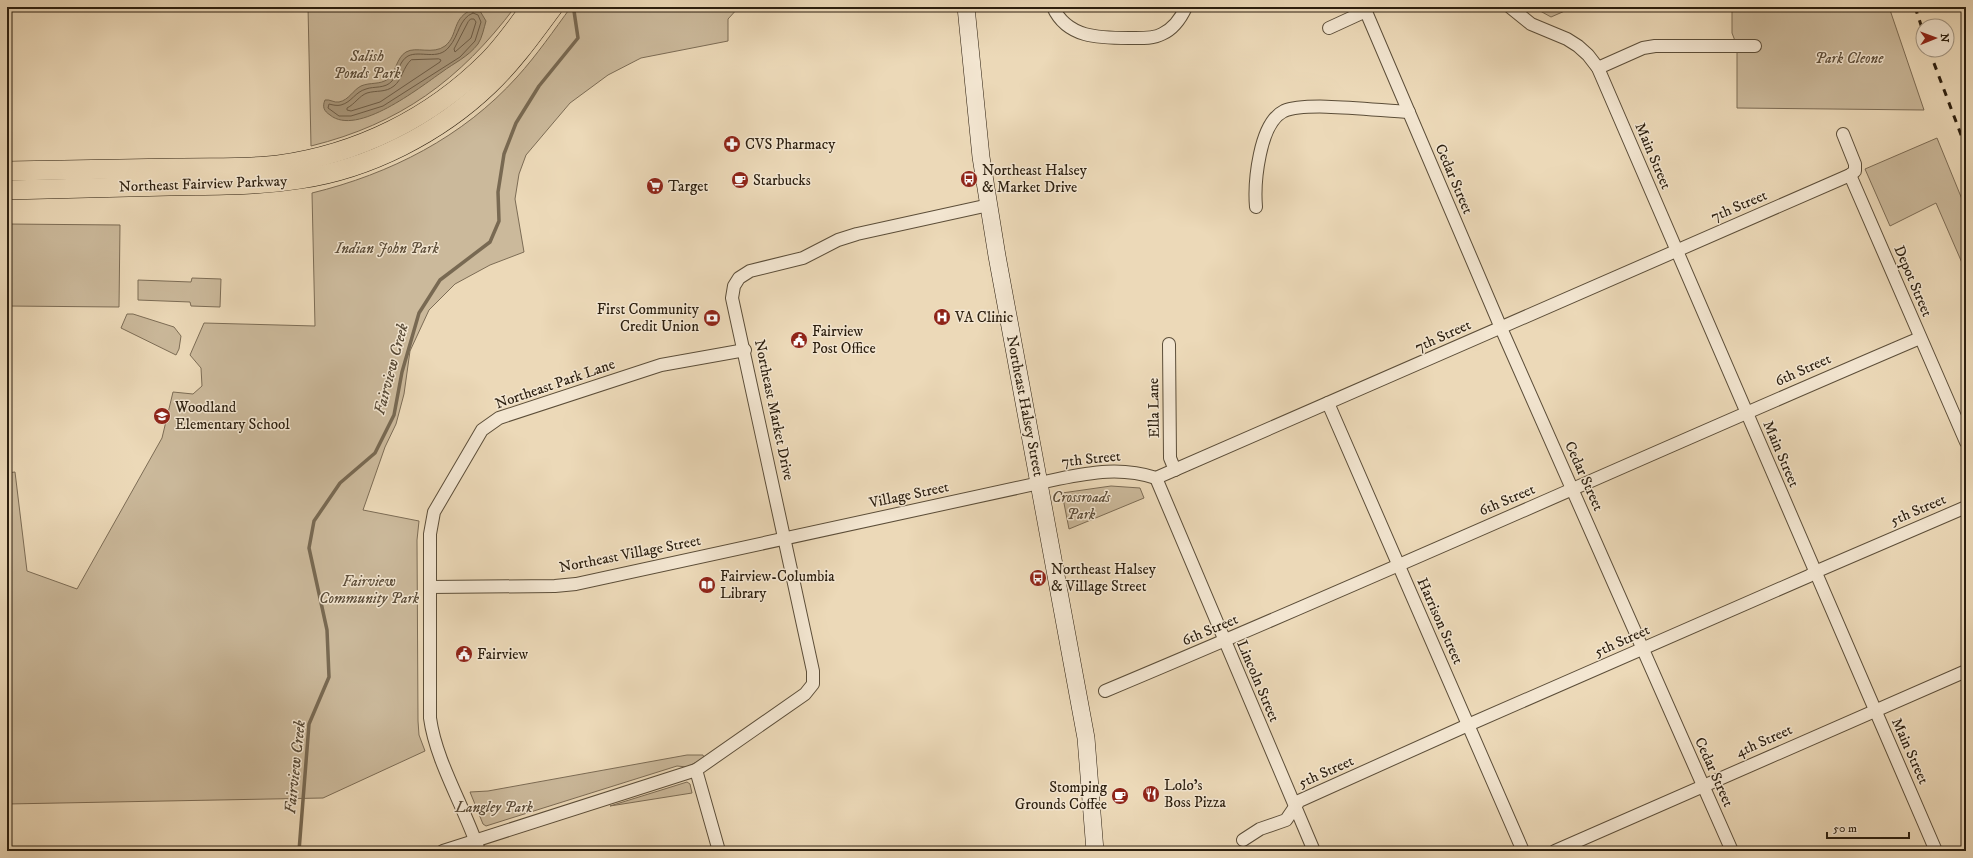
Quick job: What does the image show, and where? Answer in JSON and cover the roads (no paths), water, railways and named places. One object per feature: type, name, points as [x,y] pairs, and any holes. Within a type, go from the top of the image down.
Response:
[{"type":"main road","name":"Northeast Fairview Parkway","points":[[7,171],[254,166],[298,162],[339,152],[388,132],[446,97],[488,60],[507,39],[531,7]]},
{"type":"main road","name":"Northeast Fairview Parkway","points":[[7,190],[253,184],[301,179],[343,169],[402,145],[451,115],[472,99],[517,56],[553,7]]},
{"type":"main road","name":"Northeast Halsey Street","points":[[966,7],[975,104],[989,205],[1086,738],[1095,851]]},
{"type":"street","points":[[1053,7],[1062,20],[1072,29],[1083,35],[1115,38],[1148,38],[1162,35],[1173,27],[1186,7]]},
{"type":"street","name":"Main Street","points":[[1510,7],[1531,24],[1567,39],[1578,46],[1598,68],[1746,414],[1936,851]]},
{"type":"street","points":[[1329,28],[1365,9]]},
{"type":"street","name":"Cedar Street","points":[[1365,9],[1501,328],[1732,851]]},
{"type":"street","points":[[1598,68],[1644,48],[1655,46],[1755,46]]},
{"type":"street","points":[[1256,207],[1255,193],[1257,172],[1264,140],[1269,126],[1283,111],[1296,108],[1318,107],[1409,112]]},
{"type":"street","points":[[1842,134],[1855,164],[1855,171],[1850,175]]},
{"type":"street","name":"7th Street","points":[[1040,482],[1107,471],[1125,471],[1156,478],[1850,175]]},
{"type":"street","name":"Depot Street","points":[[1850,175],[1966,442]]},
{"type":"street","name":"Northeast Market Drive","points":[[696,770],[806,694],[813,684],[814,671],[745,350],[732,298],[734,286],[739,278],[750,271],[803,258],[838,240],[856,234],[989,205]]},
{"type":"street","name":"6th Street","points":[[1105,691],[1224,641],[1746,414],[1834,374],[1920,338]]},
{"type":"street","name":"Ella Lane","points":[[1169,344],[1170,458],[1175,470]]},
{"type":"street","name":"Northeast Park Lane","points":[[477,846],[432,730],[430,718],[430,534],[434,512],[482,430],[499,418],[661,365],[745,350]]},
{"type":"street","name":"Harrison Street","points":[[1328,403],[1523,851]]},
{"type":"street","name":"Lincoln Street","points":[[1156,478],[1314,851]]},
{"type":"street","name":"Village Street","points":[[786,538],[1040,482]]},
{"type":"street","name":"5th Street","points":[[1243,840],[1260,829],[1286,820],[1295,809],[1299,801],[1815,572],[1966,507]]},
{"type":"street","name":"Northeast Village Street","points":[[430,587],[555,586],[576,584],[786,538]]},
{"type":"street","name":"4th Street","points":[[1555,851],[1966,671]]},
{"type":"street","points":[[443,851],[477,846],[696,770],[719,851]]},
{"type":"water","points":[[474,9],[480,11],[486,21],[478,44],[465,56],[419,89],[388,108],[356,120],[342,120],[326,112],[324,107],[325,100],[337,102],[342,101],[361,86],[382,82],[388,79],[393,73],[400,58],[406,52],[410,50],[435,50],[445,46],[452,37],[458,21],[467,12]]},
{"type":"waterway","name":"Fairview Creek","points":[[299,851],[309,724],[329,677],[327,630],[309,548],[314,521],[340,483],[375,453],[394,415],[402,372],[419,313],[440,280],[490,242],[499,221],[498,192],[504,154],[516,123],[539,86],[578,38],[574,11]]},
{"type":"railway","points":[[1915,7],[1919,18]]},
{"type":"railway","points":[[1932,58],[1966,148]]},
{"type":"place","name":"CVS Pharmacy","points":[[732,144]]},
{"type":"place","name":"Northeast Halsey & Market Drive","points":[[969,179]]},
{"type":"place","name":"Starbucks","points":[[740,180]]},
{"type":"place","name":"Target","points":[[655,186]]},
{"type":"place","name":"VA Clinic","points":[[942,317]]},
{"type":"place","name":"First Community Credit Union","points":[[712,318]]},
{"type":"place","name":"Fairview Post Office","points":[[799,340]]},
{"type":"place","name":"Woodland Elementary School","points":[[162,416]]},
{"type":"place","name":"Northeast Halsey & Village Street","points":[[1038,578]]},
{"type":"place","name":"Fairview-Columbia Library","points":[[707,585]]},
{"type":"place","name":"Fairview","points":[[464,654]]},
{"type":"place","name":"Lolo's Boss Pizza","points":[[1151,794]]},
{"type":"place","name":"Stomping Grounds Coffee","points":[[1120,796]]},
{"type":"park label","name":"Park Cleone","points":[[1849,58]]},
{"type":"park label","name":"Salish Ponds Park","points":[[367,64]]},
{"type":"park label","name":"Indian John Park","points":[[387,248]]},
{"type":"park label","name":"Crossroads Park","points":[[1081,506]]},
{"type":"park label","name":"Fairview Community Park","points":[[369,590]]},
{"type":"park label","name":"Langley Park","points":[[494,807]]}]
